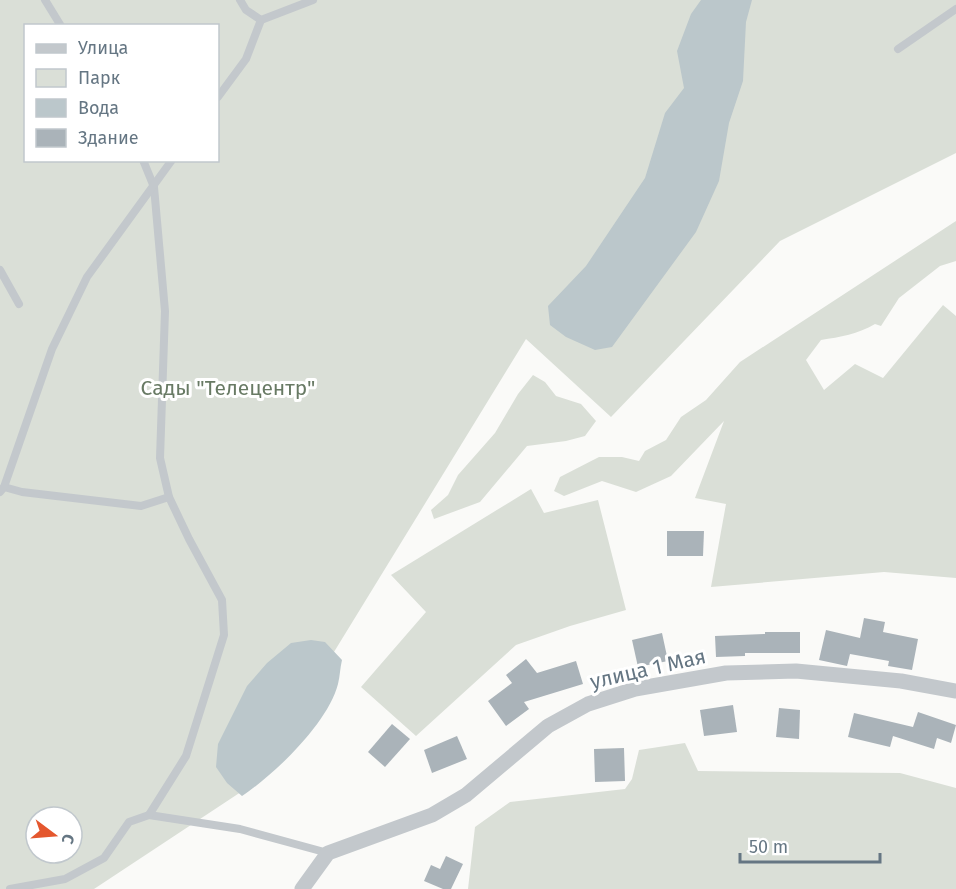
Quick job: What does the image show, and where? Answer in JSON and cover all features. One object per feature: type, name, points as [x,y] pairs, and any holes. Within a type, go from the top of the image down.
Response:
[{"type":"street","name":"улица 1 Мая","points":[[328,853],[432,815],[466,795],[548,726],[588,704],[635,689],[726,673],[796,671],[902,681],[956,691]]},
{"type":"street","points":[[302,889],[328,853]]},
{"type":"lane","points":[[45,0],[60,24]]},
{"type":"lane","points":[[240,0],[246,9],[261,20]]},
{"type":"lane","points":[[219,96],[246,59],[261,20],[313,0]]},
{"type":"lane","points":[[898,49],[956,9]]},
{"type":"lane","points":[[144,162],[154,187],[165,311],[160,458],[169,497],[222,600],[225,635],[186,756],[149,815]]},
{"type":"lane","points":[[169,497],[141,506],[2,489],[52,349],[87,276],[171,162]]},
{"type":"lane","points":[[0,270],[19,304]]},
{"type":"lane","points":[[10,889],[65,879],[104,858],[129,822],[149,815],[240,829],[328,853]]},
{"type":"green space","name":"Сады \"Телецентр\"","points":[[0,0],[956,0],[956,153],[780,241],[611,417],[526,339],[253,784],[94,889],[0,889]]},
{"type":"green space","points":[[956,221],[956,261],[940,266],[899,298],[881,326],[875,324],[855,333],[821,340],[806,360],[824,390],[855,364],[883,378],[943,305],[956,316],[956,578],[884,572],[711,587],[726,504],[695,498],[724,421],[671,476],[636,492],[602,481],[564,496],[554,491],[560,477],[599,457],[622,457],[639,461],[645,451],[666,440],[681,417],[706,400],[740,362]]},
{"type":"green space","points":[[533,375],[545,382],[556,396],[581,404],[596,421],[585,436],[527,446],[480,502],[434,519],[431,510],[448,495],[458,475],[495,433],[518,394]]},
{"type":"green space","points":[[531,489],[544,513],[598,500],[626,610],[516,645],[416,736],[361,687],[426,612],[391,575]]},
{"type":"green space","points":[[685,743],[698,771],[900,773],[956,788],[956,889],[468,889],[475,827],[510,802],[625,789],[632,779],[639,750]]},
{"type":"water","points":[[701,0],[752,0],[746,22],[743,81],[729,123],[719,181],[696,232],[612,347],[595,350],[566,337],[550,325],[548,306],[586,266],[645,178],[665,113],[684,88],[677,51],[691,14]]},
{"type":"water","points":[[311,640],[325,642],[342,660],[338,684],[332,699],[312,731],[299,746],[270,775],[242,796],[227,783],[216,767],[218,744],[247,686],[267,663],[291,643]]},
{"type":"building","points":[[667,531],[704,531],[703,556],[667,556]]},
{"type":"building","points":[[864,618],[885,622],[883,632],[918,639],[912,670],[888,666],[889,661],[850,654],[847,666],[819,660],[826,630],[860,638]]},
{"type":"building","points":[[765,632],[800,632],[800,653],[745,653],[745,656],[716,657],[715,636],[765,634]]},
{"type":"building","points":[[662,633],[668,661],[638,667],[632,640]]},
{"type":"building","points":[[526,659],[537,673],[576,661],[583,684],[524,702],[529,709],[506,726],[488,701],[512,683],[506,675]]},
{"type":"building","points":[[733,705],[737,732],[704,736],[700,710]]},
{"type":"building","points":[[779,708],[800,710],[799,739],[776,737]]},
{"type":"building","points":[[918,712],[956,725],[951,743],[937,738],[934,749],[893,736],[890,747],[848,737],[854,713],[913,727]]},
{"type":"building","points":[[392,724],[410,739],[385,767],[368,752]]},
{"type":"building","points":[[457,736],[467,759],[432,773],[424,750]]},
{"type":"building","points":[[624,748],[625,781],[595,782],[594,749]]},
{"type":"building","points":[[446,856],[463,864],[451,889],[443,889],[424,881],[431,865],[440,869]]}]
